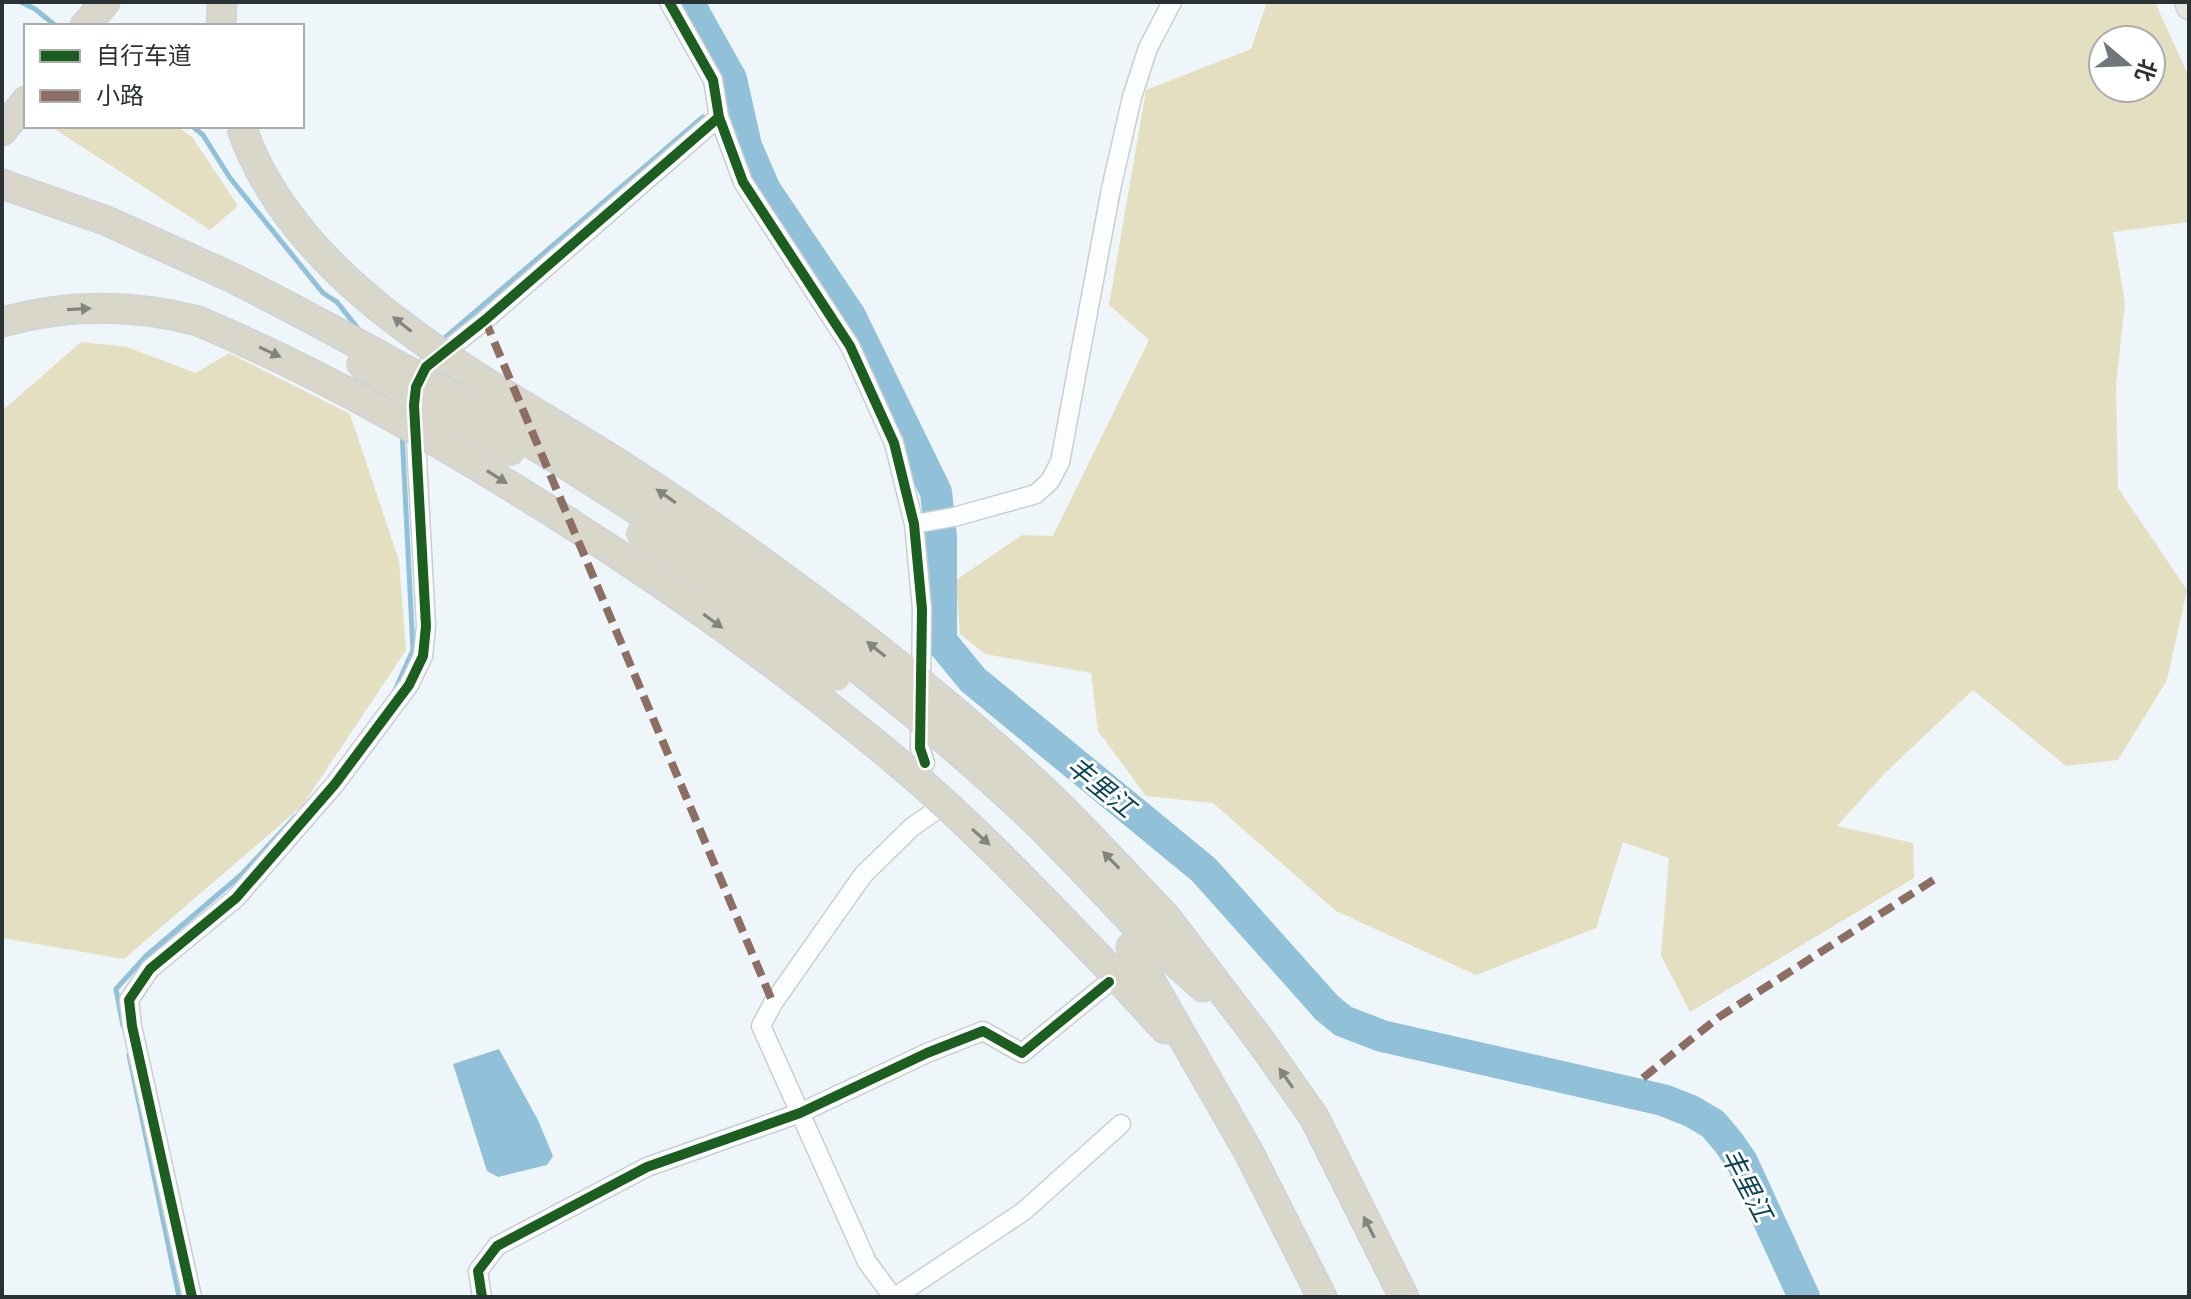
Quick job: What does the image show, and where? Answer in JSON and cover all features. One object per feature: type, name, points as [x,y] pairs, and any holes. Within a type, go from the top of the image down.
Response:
[{"type":"highway","points":[[87,24],[105,2]]},
{"type":"highway","points":[[221,24],[222,2]]},
{"type":"highway","points":[[2,131],[24,104]]},
{"type":"highway","points":[[242,128],[271,190],[312,243],[350,282],[405,327],[464,369],[627,469],[813,599],[949,708],[1042,789],[1147,932],[1204,1071],[1322,1297]]},
{"type":"highway","points":[[2,184],[107,221],[231,288],[576,490],[708,581],[833,674],[1147,932],[1259,1039],[1314,1117],[1404,1297]]},
{"type":"highway","points":[[2,203],[231,288]]},
{"type":"highway","points":[[2,322],[40,311],[108,308],[159,311],[198,321],[337,385],[472,462],[613,551],[693,606],[816,697],[902,766],[991,846],[1109,975],[1204,1071]]},
{"type":"street","points":[[669,2],[713,80],[719,117],[743,182],[850,346],[894,443],[918,524],[922,609],[920,748],[925,763]]},
{"type":"street","points":[[918,524],[1036,494],[1050,481],[1060,462],[1111,189],[1132,97],[1148,48],[1172,2]]},
{"type":"street","points":[[192,1297],[132,1026],[129,1000],[150,969],[236,898],[335,784],[409,685],[423,656],[426,626],[414,405],[416,387],[426,367],[485,320],[719,117]]},
{"type":"street","points":[[945,804],[912,827],[863,875],[773,1003],[761,1026],[867,1262],[894,1297],[1024,1211],[1121,1124]]},
{"type":"street","points":[[482,1297],[478,1271],[497,1246],[647,1167],[800,1113],[927,1053],[983,1031],[1022,1053],[1109,975]]},
{"type":"shaded area","points":[[1267,2],[2155,2],[2165,24],[2087,24],[2087,104],[2167,104],[2167,28],[2189,77],[2189,222],[2113,232],[2125,304],[2116,384],[2118,488],[2187,590],[2167,680],[2118,760],[2066,766],[1973,690],[1885,773],[1837,826],[1913,843],[1914,878],[1690,1012],[1661,955],[1669,858],[1623,842],[1596,928],[1476,975],[1336,911],[1213,803],[1146,796],[1098,731],[1091,673],[985,654],[960,634],[956,580],[1022,535],[1053,536],[1149,340],[1109,305],[1146,90],[1251,49]]},
{"type":"shaded area","points":[[53,128],[180,128],[192,137],[238,206],[210,230]]},
{"type":"shaded area","points":[[81,342],[127,347],[196,373],[229,353],[350,414],[399,561],[406,650],[302,806],[124,959],[2,938],[2,411]]},
{"type":"water","points":[[499,1049],[538,1120],[553,1156],[547,1165],[498,1177],[487,1171],[453,1064]]},
{"type":"waterway","points":[[21,2],[54,24]]},
{"type":"waterway","name":"丰里江","points":[[688,2],[731,79],[746,146],[765,190],[850,316],[936,492],[941,537],[941,641],[973,680],[1204,870],[1327,1008],[1343,1021],[1382,1036],[1663,1100],[1713,1124],[1742,1162],[1804,1297]]},
{"type":"waterway","points":[[440,342],[703,117]]},
{"type":"waterway","points":[[194,128],[203,135],[230,178],[323,293],[337,302],[360,331]]},
{"type":"waterway","points":[[395,690],[413,650],[402,432]]},
{"type":"waterway","points":[[123,1026],[116,989],[146,956],[242,874],[295,817]]},
{"type":"waterway","points":[[129,1055],[179,1297]]},
{"type":"marked path","points":[[485,320],[773,1003]]},
{"type":"marked path","points":[[1643,1078],[1719,1017],[1935,879]]},
{"type":"cycle path","points":[[669,2],[713,80],[719,117],[743,182],[850,346],[894,443],[914,524],[922,609],[920,748],[925,763]]},
{"type":"cycle path","points":[[192,1297],[132,1026],[129,1000],[150,969],[236,898],[335,784],[409,685],[423,656],[426,626],[414,405],[416,387],[426,367],[485,320],[719,117]]},
{"type":"cycle path","points":[[482,1297],[478,1271],[497,1246],[647,1167],[800,1113],[927,1053],[983,1031],[1022,1053],[1109,982]]}]
